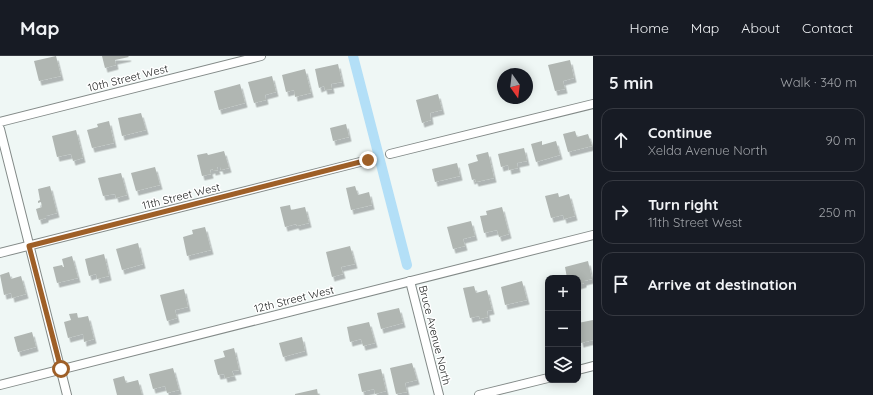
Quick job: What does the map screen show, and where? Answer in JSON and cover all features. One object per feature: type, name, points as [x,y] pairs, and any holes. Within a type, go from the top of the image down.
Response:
[{"type":"street","name":"10th Street West","points":[[0,122],[261,56]]},
{"type":"street","points":[[390,154],[593,104]]},
{"type":"street","points":[[0,129],[67,395]]},
{"type":"street","name":"11th Street West","points":[[0,253],[368,160]]},
{"type":"street","name":"12th Street West","points":[[0,384],[593,235]]},
{"type":"street","name":"Bruce Avenue North","points":[[410,281],[439,395]]},
{"type":"street","points":[[581,369],[593,366]]},
{"type":"street","points":[[479,395],[545,379]]},
{"type":"building","points":[[56,56],[61,76],[39,81],[34,61]]},
{"type":"building","points":[[102,56],[129,57],[115,60],[116,65],[105,68]]},
{"type":"building","points":[[570,60],[574,78],[563,81],[565,89],[555,91],[548,65]]},
{"type":"building","points":[[338,64],[342,82],[331,84],[332,89],[325,90],[324,86],[319,88],[315,69]]},
{"type":"building","points":[[305,69],[311,93],[295,97],[294,90],[286,92],[282,75]]},
{"type":"building","points":[[272,76],[276,92],[265,95],[266,100],[254,103],[248,82]]},
{"type":"building","points":[[240,84],[245,103],[219,110],[214,91]]},
{"type":"building","points":[[438,94],[442,110],[430,113],[431,120],[422,123],[416,100]]},
{"type":"building","points":[[141,113],[146,130],[122,136],[118,118]]},
{"type":"building","points":[[109,121],[114,143],[92,148],[87,130],[98,127],[97,124]]},
{"type":"building","points":[[346,124],[349,137],[333,141],[330,128]]},
{"type":"building","points":[[76,130],[83,158],[73,161],[71,154],[57,157],[52,136]]},
{"type":"building","points":[[575,131],[577,137],[588,134],[592,146],[568,152],[563,134]]},
{"type":"building","points":[[542,141],[542,145],[556,141],[560,155],[536,162],[531,144]]},
{"type":"building","points":[[524,148],[527,161],[517,163],[518,168],[509,170],[508,165],[501,167],[498,154]]},
{"type":"building","points":[[224,151],[229,168],[221,170],[220,167],[217,167],[218,170],[210,170],[211,174],[202,176],[197,155],[207,153],[208,155]]},
{"type":"building","points":[[488,152],[494,178],[476,182],[475,179],[472,180],[468,164],[478,161],[476,155]]},
{"type":"building","points":[[457,163],[460,176],[435,182],[432,169]]},
{"type":"building","points":[[155,167],[160,185],[136,191],[131,173]]},
{"type":"building","points":[[121,173],[127,195],[116,198],[115,194],[103,196],[98,178]]},
{"type":"building","points":[[50,186],[57,213],[39,220],[36,209],[42,207],[41,202],[38,203],[40,200],[38,189]]},
{"type":"building","points":[[355,186],[358,195],[369,192],[372,205],[351,210],[346,188]]},
{"type":"building","points":[[558,193],[559,197],[569,194],[575,216],[564,219],[563,215],[551,218],[545,196]]},
{"type":"building","points":[[290,205],[291,210],[305,207],[309,223],[285,227],[280,207]]},
{"type":"building","points":[[502,207],[509,234],[499,237],[497,230],[484,233],[480,216],[487,215],[486,211]]},
{"type":"building","points":[[471,221],[475,236],[463,239],[465,246],[453,249],[447,227]]},
{"type":"building","points":[[205,227],[211,250],[187,256],[183,237],[193,234],[192,230]]},
{"type":"building","points":[[138,243],[143,264],[122,270],[116,249]]},
{"type":"building","points":[[350,246],[355,264],[341,267],[343,274],[332,277],[326,252]]},
{"type":"building","points":[[104,254],[109,276],[97,279],[96,274],[89,276],[85,259]]},
{"type":"building","points":[[72,256],[78,278],[57,283],[53,267],[62,265],[64,267],[62,259]]},
{"type":"building","points":[[588,261],[592,279],[584,281],[584,283],[581,284],[581,275],[566,275],[565,267]]},
{"type":"building","points":[[9,272],[11,279],[21,276],[26,294],[12,298],[11,293],[4,295],[0,275]]},
{"type":"building","points":[[522,281],[527,300],[505,305],[501,287]]},
{"type":"building","points":[[474,286],[476,293],[487,290],[492,310],[487,311],[488,317],[480,319],[479,316],[470,318],[463,288]]},
{"type":"building","points":[[184,289],[188,307],[175,310],[177,318],[167,321],[160,295]]},
{"type":"building","points":[[399,308],[403,323],[381,329],[377,313]]},
{"type":"building","points":[[77,313],[78,318],[88,316],[94,339],[84,342],[83,334],[68,338],[64,322],[71,320],[69,314]]},
{"type":"building","points":[[593,320],[593,340],[581,343],[581,322]]},
{"type":"building","points":[[369,322],[375,343],[363,346],[361,339],[350,342],[347,327]]},
{"type":"building","points":[[32,332],[36,347],[18,352],[14,337]]},
{"type":"building","points":[[302,337],[305,351],[283,357],[279,343]]},
{"type":"building","points":[[234,348],[239,370],[232,371],[234,376],[225,378],[224,374],[218,375],[214,360],[225,357],[223,351]]},
{"type":"building","points":[[412,363],[417,380],[405,383],[407,392],[396,394],[390,368]]},
{"type":"building","points":[[173,368],[179,390],[167,393],[165,386],[153,389],[149,374]]},
{"type":"building","points":[[381,369],[386,391],[375,394],[374,389],[362,392],[358,374]]},
{"type":"building","points":[[124,376],[126,383],[138,380],[142,395],[117,395],[113,379]]},
{"type":"building","points":[[317,389],[318,395],[295,395],[295,394]]},
{"type":"waterway","points":[[353,56],[407,265]]},
{"type":"route","points":[[61,369],[29,246],[368,160]]}]
